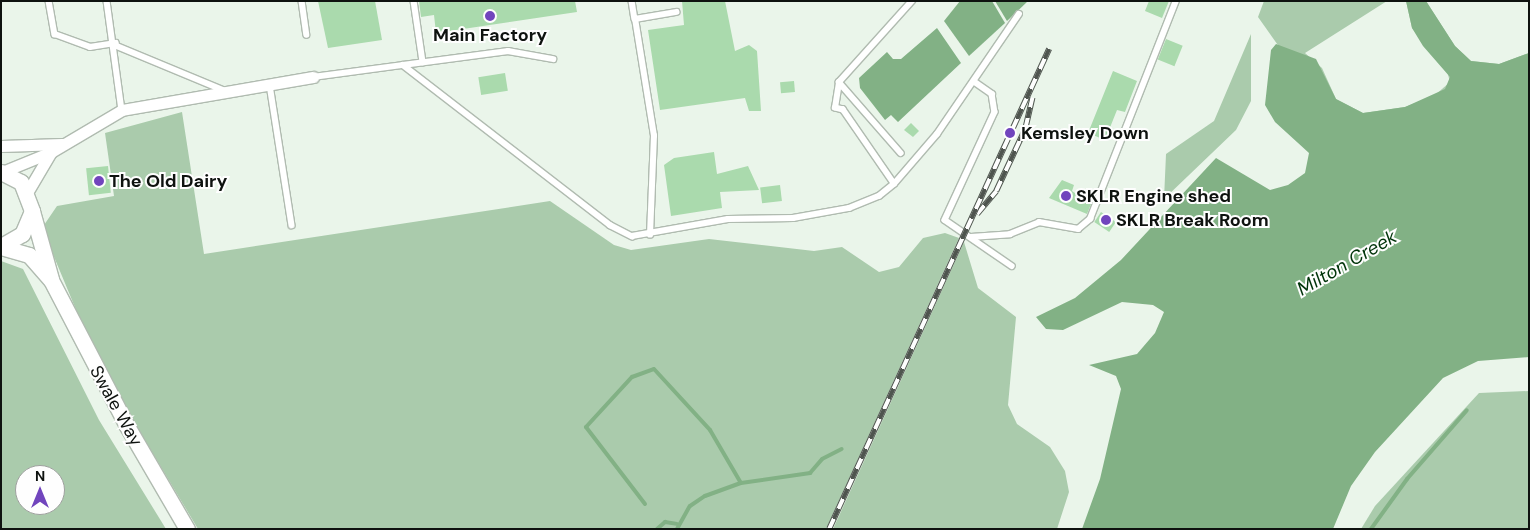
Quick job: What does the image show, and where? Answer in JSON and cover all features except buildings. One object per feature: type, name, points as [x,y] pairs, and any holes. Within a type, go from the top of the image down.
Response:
[{"type":"main road","points":[[2,172],[28,190]]},
{"type":"main road","name":"Swale Way","points":[[28,190],[51,280],[123,419],[188,529]]},
{"type":"main road","points":[[1,246],[22,234],[32,211]]},
{"type":"main road","name":"Swale Way","points":[[1,246],[29,255],[51,280]]},
{"type":"street","points":[[2,172],[51,152],[122,110],[313,77]]},
{"type":"street","points":[[1,146],[63,144]]},
{"type":"street","points":[[28,190],[51,152]]},
{"type":"lane","points":[[49,1],[55,34],[90,47],[116,44],[228,92]]},
{"type":"lane","points":[[107,1],[116,44],[122,110]]},
{"type":"lane","points":[[302,1],[307,34]]},
{"type":"lane","points":[[414,1],[423,62]]},
{"type":"lane","points":[[632,1],[654,136],[650,235]]},
{"type":"lane","points":[[894,184],[843,110],[834,108],[839,82],[912,1]]},
{"type":"lane","points":[[971,237],[1010,234],[1039,222],[1078,229],[1090,219],[1176,1]]},
{"type":"lane","points":[[635,19],[676,12]]},
{"type":"lane","points":[[403,65],[610,225],[626,234],[650,235],[728,219],[780,220],[850,208],[876,198],[894,184],[920,158],[975,82],[1019,14]]},
{"type":"lane","points":[[313,77],[508,52],[553,59]]},
{"type":"lane","points":[[839,82],[901,153]]},
{"type":"lane","points":[[975,82],[992,94],[995,112],[945,219],[953,229],[971,237],[1012,266]]},
{"type":"lane","points":[[270,85],[292,225]]},
{"type":"shaded area","points":[[1264,1],[1387,1],[1305,53],[1322,68],[1336,99],[1363,113],[1405,107],[1434,96],[1450,82],[1447,71],[1412,28],[1406,1],[1426,1],[1455,46],[1471,61],[1499,64],[1529,53],[1440,188],[1290,62],[1258,17]]},
{"type":"shaded area","points":[[1251,34],[1251,101],[1236,130],[1164,199],[1166,154],[1214,121]]},
{"type":"shaded area","points":[[182,112],[204,254],[550,201],[614,245],[631,250],[709,239],[814,251],[842,247],[879,272],[899,267],[923,238],[945,233],[959,238],[826,529],[198,529],[97,360],[42,228],[57,206],[114,196],[105,133]]},
{"type":"shaded area","points":[[964,242],[978,288],[1016,317],[1008,405],[1017,424],[1050,447],[1065,471],[1069,492],[1057,529],[833,529]]},
{"type":"shaded area","points":[[1,261],[23,269],[99,420],[166,529],[1,529]]},
{"type":"shaded area","points":[[1529,391],[1529,529],[1361,529],[1375,506],[1479,393]]},
{"type":"water","points":[[960,1],[992,1],[1005,23],[969,56],[944,21]]},
{"type":"water","points":[[995,1],[1028,1],[1007,21]]},
{"type":"water","name":"Milton Creek","points":[[1406,1],[1426,1],[1455,46],[1471,61],[1499,64],[1529,53],[1529,357],[1478,361],[1443,378],[1375,452],[1351,486],[1333,529],[1082,529],[1100,479],[1121,389],[1116,376],[1089,365],[1137,354],[1155,333],[1164,312],[1153,305],[1122,302],[1063,330],[1046,329],[1036,317],[1075,298],[1121,260],[1216,158],[1270,190],[1288,185],[1305,173],[1309,153],[1275,122],[1265,105],[1271,50],[1276,44],[1316,59],[1336,99],[1363,113],[1405,107],[1445,89],[1450,77],[1423,46],[1412,28]]},
{"type":"water","points":[[937,28],[961,63],[898,122],[891,115],[885,120],[860,88],[859,78],[887,52],[893,59],[901,59]]},
{"type":"waterway","points":[[645,504],[586,427],[632,377],[654,369],[710,430],[741,483]]},
{"type":"waterway","points":[[1371,529],[1407,479],[1467,410]]},
{"type":"waterway","points":[[677,529],[690,506],[705,496],[741,483],[810,473],[822,459],[842,449]]},
{"type":"waterway","points":[[657,529],[665,522],[677,524]]},
{"type":"railway","points":[[829,529],[1049,49]]},
{"type":"railway","points":[[977,214],[996,191],[1025,129],[1032,98]]},
{"type":"place","name":"Main Factory","points":[[490,16]]},
{"type":"place","name":"Kemsley Down","points":[[1010,133]]},
{"type":"place","name":"The Old Dairy","points":[[99,181]]},
{"type":"place","name":"SKLR Engine shed","points":[[1066,196]]},
{"type":"place","name":"SKLR Break Room","points":[[1106,220]]}]
